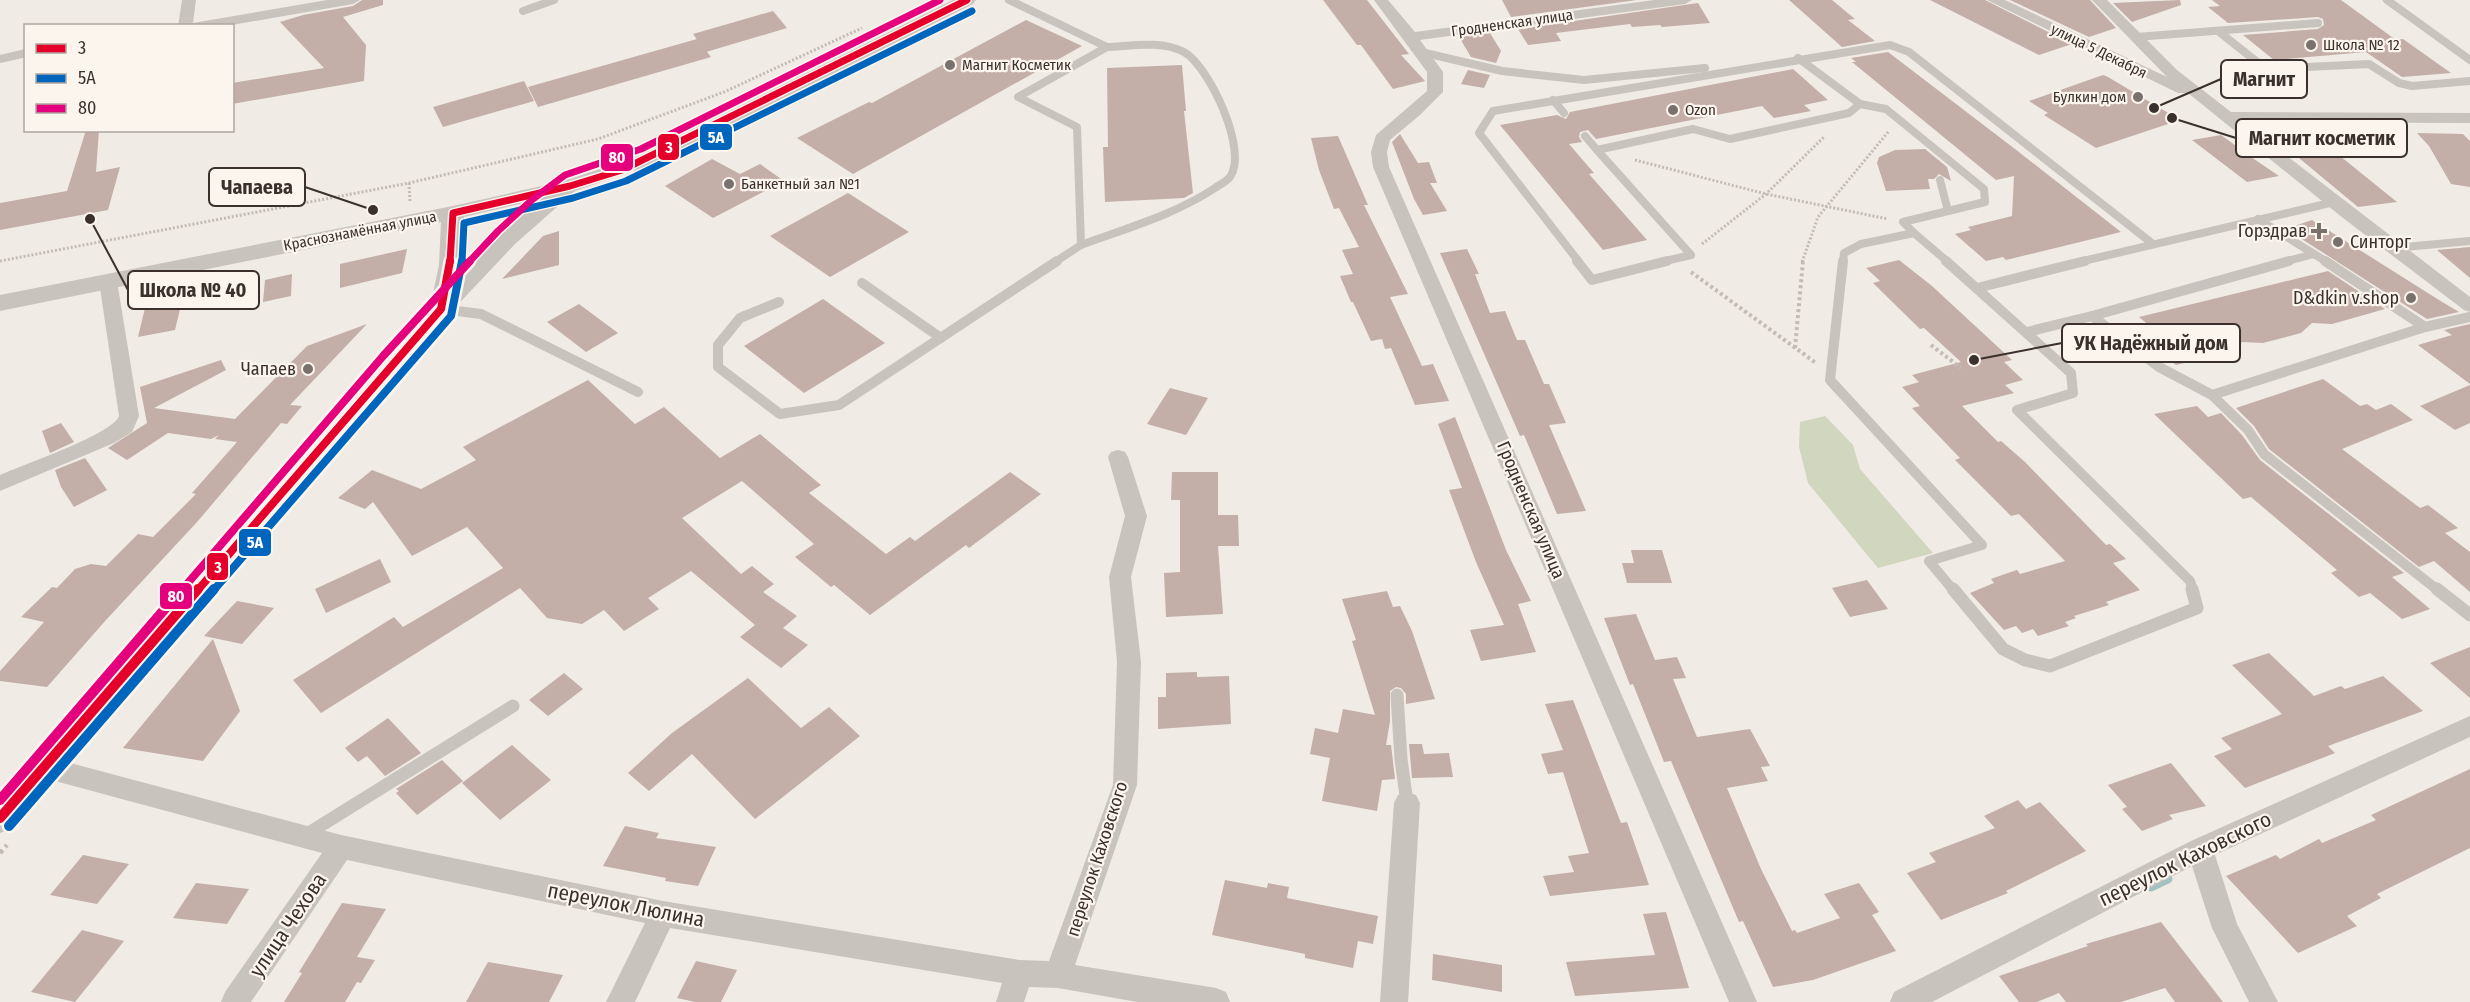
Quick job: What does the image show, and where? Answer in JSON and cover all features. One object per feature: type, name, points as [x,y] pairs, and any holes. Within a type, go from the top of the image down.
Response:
[{"type":"street","points":[[185,24],[189,0]]},
{"type":"street","points":[[219,24],[353,0]]},
{"type":"street","name":"Краснознамённая улица","points":[[0,303],[453,213],[570,186],[646,160],[967,0]]},
{"type":"street","name":"Гродненская улица","points":[[1381,0],[1435,72],[1435,92],[1382,138],[1379,152],[1381,167],[1743,1002]]},
{"type":"street","name":"Гродненская улица","points":[[1416,44],[1685,0]]},
{"type":"street","name":"улица 5 Декабря","points":[[1994,0],[2158,80],[2205,100]]},
{"type":"street","points":[[2099,0],[2172,73],[2334,202],[2470,306]]},
{"type":"street","points":[[2227,117],[2470,118]]},
{"type":"street","points":[[0,818],[441,309],[517,230],[570,186]]},
{"type":"street","points":[[441,309],[450,265],[453,213]]},
{"type":"street","points":[[0,483],[107,438],[125,427],[129,416],[108,281]]},
{"type":"street","name":"переулок Каховского","points":[[1058,975],[1125,785],[1129,662],[1120,577],[1136,516],[1118,457]]},
{"type":"street","name":"переулок Каховского","points":[[1904,1002],[2200,849],[2470,726]]},
{"type":"street","name":"переулок Люлина","points":[[44,767],[341,847],[663,914],[1019,973],[1058,975],[1216,1002]]},
{"type":"street","points":[[1394,1002],[1407,803]]},
{"type":"street","name":"улица Чехова","points":[[236,1002],[341,847]]},
{"type":"street","points":[[2200,849],[2225,928],[2264,1002]]},
{"type":"street","points":[[620,1002],[663,914]]},
{"type":"street","points":[[1010,1002],[1019,973]]},
{"type":"lane","points":[[523,11],[554,0]]},
{"type":"lane","points":[[779,302],[740,318],[718,345],[718,367],[780,414],[839,405],[1081,245],[1184,207],[1230,177],[1236,156],[1223,111],[1207,75],[1186,53],[1166,46],[1107,47],[1009,0]]},
{"type":"lane","points":[[2387,0],[2470,60]]},
{"type":"lane","points":[[2136,37],[2318,23]]},
{"type":"lane","points":[[2218,31],[2266,69],[2370,64],[2399,84],[2412,86],[2470,81]]},
{"type":"lane","points":[[1416,44],[1502,71],[1584,80],[1801,58],[1860,104],[1886,109],[1984,189],[1986,202],[1903,222]]},
{"type":"lane","points":[[1585,136],[1691,255],[1592,280],[1479,133],[1493,111],[1890,45],[1909,52],[2153,244]]},
{"type":"lane","points":[[1081,245],[1077,127],[1018,97],[1107,47]]},
{"type":"lane","points":[[0,59],[24,53]]},
{"type":"lane","points":[[1553,100],[1564,113]]},
{"type":"lane","points":[[1597,150],[1694,129],[1730,139],[1849,113],[1860,104]]},
{"type":"lane","points":[[1940,180],[1948,211]]},
{"type":"lane","points":[[1977,288],[2334,202]]},
{"type":"lane","points":[[2258,219],[2426,327]]},
{"type":"lane","points":[[1903,222],[2027,332],[2070,374],[2073,393],[2017,410],[2190,580],[2197,608],[2050,666],[2025,660],[2003,649],[1929,561],[1982,545],[1830,380],[1844,253],[1861,244],[1914,233]]},
{"type":"lane","points":[[2394,248],[2470,241]]},
{"type":"lane","points":[[2027,332],[2314,254]]},
{"type":"lane","points":[[862,283],[941,338]]},
{"type":"lane","points":[[441,309],[481,314],[638,392]]},
{"type":"lane","points":[[2092,316],[2159,368],[2212,395],[2248,430],[2264,454],[2470,615]]},
{"type":"lane","points":[[2212,395],[2426,327],[2470,317]]},
{"type":"lane","points":[[1397,695],[1401,759],[1407,803]]},
{"type":"lane","points":[[304,836],[513,706]]},
{"type":"path","points":[[0,261],[409,183],[598,139],[724,92],[870,24]]},
{"type":"path","points":[[1690,254],[1766,194],[1849,113]]},
{"type":"path","points":[[1795,348],[1803,256],[1818,217],[1899,119]]},
{"type":"path","points":[[1597,150],[1766,194],[1903,222]]},
{"type":"path","points":[[409,183],[410,204]]},
{"type":"path","points":[[1673,260],[1831,373]]},
{"type":"path","points":[[1931,345],[1961,368]]},
{"type":"green space","points":[[1825,416],[1853,445],[1860,469],[1933,553],[1878,568],[1808,483],[1799,447],[1800,422]]},
{"type":"building","points":[[362,0],[383,0],[383,5],[343,17],[366,45],[364,81],[234,104],[234,83],[324,68],[280,22],[303,15],[353,6]]},
{"type":"building","points":[[1323,0],[1367,0],[1409,54],[1401,55],[1425,81],[1393,89],[1361,45],[1357,45]]},
{"type":"building","points":[[1502,0],[1637,0],[1511,17]]},
{"type":"building","points":[[1789,0],[1832,0],[1855,19],[1848,20],[1875,41],[1842,47]]},
{"type":"building","points":[[1930,0],[1985,0],[2072,44],[2039,55]]},
{"type":"building","points":[[2010,0],[2090,0],[2116,28],[2089,37]]},
{"type":"building","points":[[2180,0],[2181,5],[2132,22],[2113,3]]},
{"type":"building","points":[[2212,0],[2341,0],[2396,40],[2403,39],[2451,73],[2402,77],[2366,52],[2274,60],[2243,35],[2318,29],[2324,25],[2323,19],[2318,17],[2228,23],[2208,7],[2220,6]]},
{"type":"building","points":[[1698,3],[1710,23],[1662,27],[1660,25],[1632,27],[1630,24],[1556,33],[1561,41],[1528,45],[1518,29]]},
{"type":"building","points":[[773,11],[787,28],[706,52],[693,34]]},
{"type":"building","points":[[1026,20],[1082,46],[853,174],[797,138],[869,102],[872,103]]},
{"type":"building","points":[[1490,33],[1501,51],[1496,63],[1471,57],[1459,37]]},
{"type":"building","points":[[697,39],[711,57],[538,107],[528,87]]},
{"type":"building","points":[[1888,52],[2121,232],[2006,260],[2003,257],[1986,261],[1955,234],[1971,230],[1968,227],[2012,216],[2014,176],[1996,180],[1852,62],[1856,62],[1851,58]]},
{"type":"building","points":[[1182,65],[1186,111],[1184,111],[1193,193],[1184,198],[1105,202],[1103,147],[1108,147],[1107,68]]},
{"type":"building","points":[[1793,69],[1828,100],[1804,105],[1811,111],[1774,118],[1762,106],[1596,139],[1588,130],[1580,132],[1579,137],[1582,142],[1569,144],[1594,173],[1589,174],[1647,240],[1603,250],[1500,125],[1557,115],[1566,119],[1570,112]]},
{"type":"building","points":[[1468,70],[1490,75],[1484,88],[1461,84]]},
{"type":"building","points":[[2103,75],[2180,120],[2096,148],[2044,115],[2048,113],[2029,101]]},
{"type":"building","points":[[524,81],[534,101],[443,127],[433,107]]},
{"type":"building","points":[[85,132],[99,132],[96,172],[120,167],[108,210],[0,230],[0,203],[67,191]]},
{"type":"building","points":[[2417,133],[2463,134],[2470,141],[2470,187],[2451,184],[2429,146]]},
{"type":"building","points":[[1400,134],[1418,163],[1429,162],[1437,183],[1430,183],[1447,211],[1423,215],[1414,199],[1392,142]]},
{"type":"building","points":[[2221,135],[2279,176],[2247,182],[2192,140]]},
{"type":"building","points":[[1338,136],[1368,205],[1364,205],[1408,294],[1390,297],[1422,366],[1433,364],[1449,401],[1415,405],[1391,348],[1385,349],[1382,339],[1371,341],[1340,276],[1353,274],[1342,250],[1359,247],[1339,208],[1334,209],[1319,170],[1311,138]]},
{"type":"building","points":[[1925,149],[1947,167],[1951,181],[1939,174],[1934,179],[1928,179],[1930,189],[1886,191],[1877,163],[1879,157],[1895,150]]},
{"type":"building","points":[[2340,156],[2397,202],[2358,207],[2299,158]]},
{"type":"building","points":[[712,159],[740,174],[760,164],[784,181],[713,218],[665,186]]},
{"type":"building","points":[[848,193],[909,232],[830,277],[770,236]]},
{"type":"building","points":[[2312,220],[2459,312],[2427,319],[2286,229]]},
{"type":"building","points":[[559,231],[559,265],[502,279],[543,236]]},
{"type":"building","points":[[2470,247],[2470,278],[2437,250]]},
{"type":"building","points":[[407,249],[402,273],[340,288],[340,264]]},
{"type":"building","points":[[1467,249],[1479,274],[1475,274],[1490,313],[1505,311],[1517,340],[1525,340],[1544,384],[1549,384],[1566,423],[1549,425],[1586,511],[1557,514],[1524,435],[1520,436],[1440,253]]},
{"type":"building","points":[[1899,260],[1932,286],[2012,360],[2004,362],[2023,380],[2005,385],[2014,393],[1962,406],[1998,442],[2001,441],[2025,462],[2106,545],[2110,544],[2126,559],[2113,563],[2140,590],[2106,602],[2109,605],[2074,616],[2076,618],[2065,622],[2069,626],[2038,636],[2033,629],[2022,633],[2016,626],[2004,630],[1970,593],[1994,583],[1991,579],[2005,574],[2017,570],[2020,574],[2065,561],[2019,514],[2011,516],[1955,460],[1960,458],[1912,408],[1920,406],[1902,387],[1919,382],[1912,375],[1961,362],[1924,328],[1920,329],[1873,283],[1880,281],[1866,268]]},
{"type":"building","points":[[2328,271],[2385,309],[2332,324],[2312,323],[2301,333],[2263,343],[2242,342],[2234,351],[2176,365],[2163,355],[2143,346],[2147,340],[2136,330],[2150,326],[2139,317]]},
{"type":"building","points":[[292,274],[291,296],[263,302],[265,280]]},
{"type":"building","points":[[823,299],[885,343],[804,393],[744,346]]},
{"type":"building","points":[[182,301],[175,330],[138,337],[145,308]]},
{"type":"building","points":[[579,304],[618,333],[586,352],[547,322]]},
{"type":"building","points":[[367,324],[290,405],[302,406],[287,424],[281,423],[198,521],[47,687],[0,681],[0,671],[44,622],[21,617],[52,587],[57,588],[75,569],[91,564],[106,566],[138,534],[153,537],[196,494],[192,493],[237,442],[215,439],[219,435],[211,439],[168,433],[127,460],[108,448],[147,423],[140,387],[221,360],[226,370],[154,408],[235,419],[307,346]]},
{"type":"building","points":[[2470,324],[2470,384],[2418,345],[2452,335],[2444,330]]},
{"type":"building","points":[[2323,379],[2360,406],[2367,404],[2376,410],[2391,404],[2413,420],[2342,449],[2420,508],[2428,505],[2458,528],[2445,533],[2470,552],[2470,592],[2434,561],[2419,567],[2269,449],[2254,426],[2236,408]]},
{"type":"building","points":[[588,380],[635,424],[664,407],[720,458],[760,434],[821,485],[809,493],[886,554],[910,537],[915,541],[1010,472],[1041,494],[969,548],[966,545],[870,615],[795,557],[814,544],[742,481],[682,518],[741,574],[752,566],[774,584],[763,592],[797,616],[783,628],[808,645],[781,668],[740,637],[755,625],[691,571],[648,598],[659,609],[624,631],[604,610],[582,624],[547,618],[520,588],[321,713],[293,680],[394,617],[403,627],[503,568],[467,527],[412,556],[373,502],[365,509],[338,498],[372,470],[421,489],[476,460],[463,447]]},
{"type":"building","points":[[2470,385],[2470,423],[2455,430],[2420,406]]},
{"type":"building","points":[[1170,388],[1208,398],[1186,435],[1147,424]]},
{"type":"building","points":[[2197,406],[2208,417],[2221,413],[2242,435],[2260,460],[2404,573],[2392,577],[2430,609],[2402,619],[2370,593],[2359,597],[2331,573],[2337,570],[2251,497],[2243,499],[2154,414]]},
{"type":"building","points":[[1455,417],[1506,550],[1531,601],[1518,604],[1536,652],[1481,661],[1470,630],[1504,625],[1476,562],[1449,490],[1462,488],[1438,424]]},
{"type":"building","points":[[61,423],[74,442],[50,453],[42,431]]},
{"type":"building","points":[[85,458],[107,490],[74,507],[61,487],[55,470]]},
{"type":"building","points":[[1172,472],[1218,472],[1218,515],[1238,515],[1239,546],[1218,546],[1223,614],[1166,617],[1164,573],[1180,572],[1180,500],[1171,500]]},
{"type":"building","points":[[1631,550],[1662,550],[1672,583],[1627,583],[1622,563],[1634,563]]},
{"type":"building","points":[[380,559],[391,582],[326,613],[315,589]]},
{"type":"building","points":[[1867,580],[1888,609],[1850,617],[1832,588]]},
{"type":"building","points":[[1387,591],[1393,607],[1400,606],[1412,631],[1435,699],[1406,704],[1406,694],[1401,688],[1396,687],[1390,691],[1390,721],[1386,745],[1391,745],[1395,779],[1382,780],[1377,811],[1322,801],[1330,758],[1310,754],[1315,728],[1338,733],[1343,709],[1375,715],[1352,641],[1356,640],[1342,599]]},
{"type":"building","points":[[237,601],[274,608],[242,644],[204,636]]},
{"type":"building","points":[[1636,614],[1655,660],[1677,657],[1686,678],[1673,679],[1697,737],[1750,729],[1770,766],[1761,767],[1768,781],[1727,788],[1761,869],[1792,931],[1795,930],[1797,933],[1840,918],[1824,894],[1859,883],[1879,912],[1872,915],[1896,951],[1813,980],[1773,987],[1743,921],[1739,922],[1671,761],[1664,762],[1604,618]]},
{"type":"building","points":[[213,639],[240,711],[203,761],[123,748]]},
{"type":"building","points":[[2470,647],[2470,698],[2430,663]]},
{"type":"building","points":[[2269,653],[2314,696],[2341,686],[2345,689],[2383,676],[2423,711],[2328,746],[2335,753],[2245,788],[2214,756],[2232,749],[2221,738],[2282,714],[2232,665]]},
{"type":"building","points":[[1197,672],[1197,677],[1229,676],[1231,724],[1158,729],[1158,697],[1166,697],[1166,673]]},
{"type":"building","points":[[564,673],[583,689],[548,716],[529,700]]},
{"type":"building","points":[[748,678],[801,728],[829,707],[860,736],[755,819],[692,754],[649,791],[628,773],[672,733]]},
{"type":"building","points":[[1573,700],[1621,823],[1627,822],[1649,885],[1550,896],[1543,876],[1574,872],[1568,856],[1589,853],[1563,772],[1548,774],[1541,754],[1563,750],[1545,704]]},
{"type":"building","points":[[388,718],[421,753],[385,776],[367,756],[358,762],[345,748]]},
{"type":"building","points":[[1409,744],[1422,744],[1424,754],[1449,753],[1453,777],[1412,778]]},
{"type":"building","points":[[512,745],[551,780],[500,820],[462,783]]},
{"type":"building","points":[[442,760],[463,781],[417,815],[396,793],[399,791],[396,789]]},
{"type":"building","points":[[2171,763],[2206,806],[2169,815],[2173,819],[2142,831],[2122,809],[2127,807],[2108,785]]},
{"type":"building","points":[[2470,769],[2470,848],[2377,894],[2381,898],[2347,916],[2357,926],[2298,953],[2226,876],[2276,855],[2280,859],[2319,839],[2322,843],[2376,820],[2371,815]]},
{"type":"building","points":[[2018,800],[2026,809],[2040,802],[2086,851],[2006,891],[2008,893],[1941,920],[1907,873],[1936,862],[1929,853],[1995,828],[1984,816]]},
{"type":"building","points":[[625,826],[659,833],[656,838],[716,847],[698,886],[665,881],[666,878],[603,866]]},
{"type":"building","points":[[83,855],[129,864],[97,904],[50,895]]},
{"type":"building","points":[[1225,880],[1267,888],[1268,883],[1289,887],[1287,898],[1378,916],[1373,944],[1358,941],[1353,968],[1305,958],[1305,954],[1212,935]]},
{"type":"building","points":[[196,883],[249,889],[227,924],[173,918]]},
{"type":"building","points":[[342,903],[386,909],[357,957],[375,960],[361,983],[357,982],[345,1002],[284,1002],[302,973],[299,972]]},
{"type":"building","points":[[1666,912],[1689,988],[1575,996],[1566,962],[1655,955],[1643,914]]},
{"type":"building","points":[[2161,922],[2223,1002],[2175,1002],[2165,988],[2121,1002],[2066,1002],[2059,993],[2037,1002],[2019,1002],[1999,976],[2088,946],[2086,944]]},
{"type":"building","points":[[82,930],[124,941],[75,1002],[31,992]]},
{"type":"building","points":[[1433,954],[1502,965],[1502,992],[1432,980]]},
{"type":"building","points":[[696,961],[737,970],[721,1002],[695,1002],[677,998]]},
{"type":"building","points":[[488,962],[563,975],[549,1002],[466,1002]]},
{"type":"waterway","points":[[2151,887],[2168,879]]},
{"type":"transit line","name":"80","points":[[0,800],[384,355],[498,231],[533,199],[565,175],[641,149],[940,0]]},
{"type":"transit line","name":"3","points":[[0,818],[441,309],[450,265],[453,213],[570,186],[622,170],[967,0]]},
{"type":"transit line","name":"5А","points":[[9,826],[451,316],[462,267],[464,223],[573,198],[626,181],[972,11]]},
{"type":"place","name":"Школа № 12","points":[[2311,45]]},
{"type":"place","name":"Магнит Косметик","points":[[950,65]]},
{"type":"place","name":"Булкин дом","points":[[2138,97]]},
{"type":"place","name":"Магнит","points":[[2154,108]]},
{"type":"place","name":"Ozon","points":[[1673,110]]},
{"type":"place","name":"Магнит косметик","points":[[2172,118]]},
{"type":"place","name":"Банкетный зал №1","points":[[729,184]]},
{"type":"place","name":"Чапаева","points":[[373,210]]},
{"type":"place","name":"Школа № 40","points":[[90,219]]},
{"type":"place","name":"Горздрав","points":[[2319,231]]},
{"type":"place","name":"Синторг","points":[[2338,242]]},
{"type":"place","name":"D&dkin v.shop","points":[[2411,298]]},
{"type":"place","name":"УК Надёжный дом","points":[[1974,360]]},
{"type":"place","name":"Чапаев","points":[[308,369]]}]
